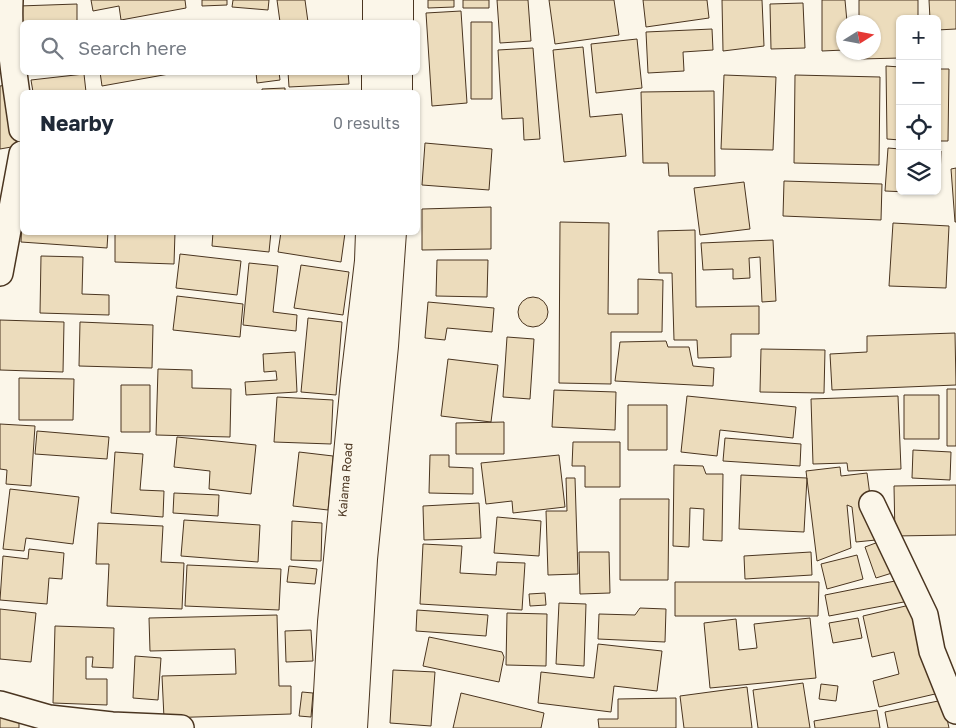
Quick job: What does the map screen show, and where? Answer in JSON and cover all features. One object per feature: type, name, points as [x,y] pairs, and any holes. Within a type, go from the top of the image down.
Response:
[{"type":"highway","points":[[377,0],[377,20]]},
{"type":"highway","points":[[399,0],[399,20]]},
{"type":"highway","points":[[376,75],[376,90]]},
{"type":"highway","points":[[398,75],[398,90]]},
{"type":"highway","name":"Kaiama Road","points":[[326,728],[332,622],[370,235]]},
{"type":"highway","name":"Kaiama Road","points":[[353,728],[363,559],[383,356],[392,235]]},
{"type":"street","points":[[10,0],[12,60],[20,115]]},
{"type":"street","points":[[0,273],[15,161]]},
{"type":"street","points":[[872,504],[925,615],[932,651],[956,711]]},
{"type":"street","points":[[0,704],[49,718],[112,725],[181,728]]},
{"type":"building","points":[[91,0],[185,0],[186,8],[121,20],[119,6],[93,11]]},
{"type":"building","points":[[202,0],[227,0],[227,5],[202,6]]},
{"type":"building","points":[[233,0],[269,0],[268,10],[232,7]]},
{"type":"building","points":[[277,0],[305,0],[308,20],[280,20]]},
{"type":"building","points":[[428,0],[454,0],[454,7],[428,8]]},
{"type":"building","points":[[463,0],[489,0],[489,8],[463,8]]},
{"type":"building","points":[[497,0],[528,0],[531,41],[500,43]]},
{"type":"building","points":[[549,0],[614,0],[619,35],[555,44]]},
{"type":"building","points":[[643,0],[707,0],[709,18],[646,27]]},
{"type":"building","points":[[722,0],[762,0],[764,46],[723,51]]},
{"type":"building","points":[[822,0],[845,0],[846,15],[836,15],[836,50],[822,51]]},
{"type":"building","points":[[859,0],[918,0],[918,15],[896,15],[896,58],[881,58],[881,15],[859,15]]},
{"type":"building","points":[[929,0],[956,0],[956,29],[941,30],[941,15],[930,15]]},
{"type":"building","points":[[803,3],[805,48],[771,49],[770,4]]},
{"type":"building","points":[[77,4],[77,20],[21,20],[19,6]]},
{"type":"building","points":[[461,11],[467,103],[432,106],[426,13]]},
{"type":"building","points":[[471,22],[492,22],[492,99],[471,99]]},
{"type":"building","points":[[712,29],[713,50],[683,52],[684,71],[648,73],[646,32]]},
{"type":"building","points":[[637,39],[642,88],[596,93],[591,44]]},
{"type":"building","points":[[583,47],[590,117],[622,114],[626,156],[564,162],[553,50]]},
{"type":"building","points":[[533,48],[540,139],[524,140],[523,118],[502,119],[498,50]]},
{"type":"building","points":[[886,66],[896,67],[896,140],[887,139]]},
{"type":"building","points":[[941,69],[949,69],[948,141],[941,141]]},
{"type":"building","points":[[84,75],[86,90],[33,90],[31,80]]},
{"type":"building","points":[[100,75],[163,75],[102,86]]},
{"type":"building","points":[[256,75],[279,75],[280,80],[257,83]]},
{"type":"building","points":[[288,75],[348,75],[349,84],[289,87]]},
{"type":"building","points":[[724,75],[776,77],[773,150],[721,149]]},
{"type":"building","points":[[795,75],[880,77],[879,165],[794,163]]},
{"type":"building","points":[[6,85],[17,146],[0,149],[0,86]]},
{"type":"building","points":[[285,88],[285,90],[262,90]]},
{"type":"building","points":[[714,91],[715,176],[669,176],[668,163],[643,163],[641,92]]},
{"type":"building","points":[[425,143],[492,149],[489,190],[422,185]]},
{"type":"building","points":[[888,148],[896,149],[896,191],[885,191]]},
{"type":"building","points":[[956,168],[956,222],[955,222],[951,169]]},
{"type":"building","points":[[784,181],[882,184],[881,220],[783,216]]},
{"type":"building","points":[[744,182],[750,229],[700,235],[694,188]]},
{"type":"building","points":[[491,207],[491,249],[422,250],[422,209]]},
{"type":"building","points":[[560,222],[609,223],[608,314],[638,314],[638,279],[663,280],[662,332],[611,332],[611,384],[559,383]]},
{"type":"building","points":[[893,223],[949,226],[946,288],[889,286]]},
{"type":"building","points":[[695,230],[696,307],[759,306],[759,334],[731,334],[731,357],[698,358],[697,340],[674,340],[672,273],[659,273],[658,231]]},
{"type":"building","points":[[21,235],[108,235],[107,248],[21,242]]},
{"type":"building","points":[[115,235],[175,235],[174,264],[115,262]]},
{"type":"building","points":[[213,235],[271,235],[269,252],[212,246]]},
{"type":"building","points":[[281,235],[345,235],[341,262],[278,252]]},
{"type":"building","points":[[773,240],[776,301],[762,302],[760,257],[749,258],[750,278],[733,279],[733,269],[703,270],[701,243]]},
{"type":"building","points":[[180,254],[241,261],[237,295],[176,288]]},
{"type":"building","points":[[41,256],[83,257],[82,294],[109,295],[109,315],[40,313]]},
{"type":"building","points":[[437,260],[488,260],[487,297],[436,296]]},
{"type":"building","points":[[249,263],[278,266],[273,312],[297,315],[296,331],[243,325]]},
{"type":"building","points":[[301,265],[349,272],[343,315],[294,308]]},
{"type":"building","points":[[177,296],[243,304],[240,337],[173,330]]},
{"type":"building","points":[[533,297],[544,301],[548,312],[544,323],[533,327],[522,323],[518,312],[522,301]]},
{"type":"building","points":[[428,302],[494,308],[492,332],[447,328],[445,340],[425,338]]},
{"type":"building","points":[[308,318],[342,322],[336,395],[301,392]]},
{"type":"building","points":[[0,320],[64,322],[63,372],[0,370]]},
{"type":"building","points":[[80,322],[153,325],[152,368],[79,366]]},
{"type":"building","points":[[955,333],[956,385],[832,390],[830,354],[867,352],[867,336]]},
{"type":"building","points":[[507,337],[534,339],[530,399],[503,397]]},
{"type":"building","points":[[666,341],[668,347],[689,347],[693,366],[714,368],[713,386],[615,381],[620,342]]},
{"type":"building","points":[[761,349],[825,350],[824,393],[760,392]]},
{"type":"building","points":[[295,352],[297,392],[246,395],[245,382],[277,380],[276,371],[264,372],[263,354]]},
{"type":"building","points":[[448,359],[498,365],[491,422],[441,416]]},
{"type":"building","points":[[158,369],[192,370],[192,388],[231,389],[230,437],[156,435]]},
{"type":"building","points":[[19,378],[74,379],[73,420],[19,420]]},
{"type":"building","points":[[121,385],[150,385],[150,432],[121,432]]},
{"type":"building","points":[[947,389],[956,389],[956,446],[947,446]]},
{"type":"building","points":[[554,390],[616,392],[615,430],[552,427]]},
{"type":"building","points":[[904,395],[939,395],[939,439],[904,439]]},
{"type":"building","points":[[687,396],[796,407],[793,438],[720,430],[717,456],[681,452]]},
{"type":"building","points":[[898,396],[901,469],[848,471],[847,463],[813,464],[811,399]]},
{"type":"building","points":[[277,397],[333,400],[331,444],[274,442]]},
{"type":"building","points":[[628,405],[667,405],[667,450],[628,450]]},
{"type":"building","points":[[504,422],[504,454],[456,454],[456,423]]},
{"type":"building","points":[[0,424],[35,426],[31,486],[6,484],[7,470],[0,469]]},
{"type":"building","points":[[37,431],[109,437],[107,459],[35,454]]},
{"type":"building","points":[[177,437],[256,445],[251,494],[209,489],[210,471],[174,467]]},
{"type":"building","points":[[725,438],[801,444],[800,466],[723,461]]},
{"type":"building","points":[[573,442],[620,442],[620,487],[585,487],[585,466],[572,466]]},
{"type":"building","points":[[913,450],[951,452],[950,480],[912,478]]},
{"type":"building","points":[[115,452],[143,454],[140,490],[164,491],[163,517],[111,513]]},
{"type":"building","points":[[299,452],[333,456],[328,510],[293,506]]},
{"type":"building","points":[[430,455],[449,455],[449,467],[473,468],[473,494],[429,493]]},
{"type":"building","points":[[559,455],[565,507],[513,513],[512,501],[486,504],[481,463]]},
{"type":"building","points":[[674,465],[703,466],[706,474],[723,474],[722,541],[703,540],[704,509],[690,508],[689,547],[673,546]]},
{"type":"building","points":[[840,467],[841,476],[867,473],[876,540],[856,542],[852,507],[847,505],[851,548],[817,561],[806,471]]},
{"type":"building","points":[[741,475],[807,478],[804,532],[739,529]]},
{"type":"building","points":[[566,478],[575,478],[578,574],[548,575],[546,511],[567,511]]},
{"type":"building","points":[[956,485],[956,535],[895,536],[894,486]]},
{"type":"building","points":[[10,489],[79,497],[73,544],[26,538],[24,551],[3,549]]},
{"type":"building","points":[[174,493],[219,495],[218,516],[173,513]]},
{"type":"building","points":[[620,499],[669,499],[668,580],[620,580]]},
{"type":"building","points":[[479,503],[481,538],[424,540],[423,506]]},
{"type":"building","points":[[497,517],[541,521],[539,556],[494,553]]},
{"type":"building","points":[[184,520],[260,525],[258,562],[181,556]]},
{"type":"building","points":[[292,521],[322,523],[321,561],[291,560]]},
{"type":"building","points":[[98,523],[163,526],[161,562],[184,563],[182,609],[107,606],[109,564],[96,564]]},
{"type":"building","points":[[881,541],[892,573],[876,578],[865,547]]},
{"type":"building","points":[[423,544],[462,546],[460,573],[496,575],[497,562],[525,563],[522,610],[420,604]]},
{"type":"building","points":[[29,549],[64,553],[62,579],[49,578],[47,604],[0,600],[3,556],[28,559]]},
{"type":"building","points":[[579,552],[609,552],[610,593],[580,594]]},
{"type":"building","points":[[811,552],[812,575],[745,579],[744,556]]},
{"type":"building","points":[[857,555],[863,579],[827,589],[821,564]]},
{"type":"building","points":[[187,565],[281,569],[279,610],[185,606]]},
{"type":"building","points":[[289,566],[317,569],[315,584],[287,582]]},
{"type":"building","points":[[905,579],[909,601],[829,616],[825,595]]},
{"type":"building","points":[[675,582],[819,582],[818,616],[675,616]]},
{"type":"building","points":[[545,593],[546,605],[530,606],[529,594]]},
{"type":"building","points":[[559,603],[586,604],[584,666],[556,664]]},
{"type":"building","points":[[914,604],[935,694],[879,707],[873,681],[899,674],[894,652],[872,657],[863,616]]},
{"type":"building","points":[[640,608],[666,609],[665,642],[598,639],[599,614],[635,615]]},
{"type":"building","points":[[0,609],[36,613],[31,662],[0,659]]},
{"type":"building","points":[[417,610],[488,615],[486,636],[416,631]]},
{"type":"building","points":[[507,613],[547,614],[546,666],[506,665]]},
{"type":"building","points":[[277,615],[279,686],[291,686],[291,714],[164,718],[162,676],[236,674],[235,649],[150,651],[149,618]]},
{"type":"building","points":[[810,618],[816,678],[710,688],[704,623],[736,619],[739,650],[757,648],[754,624]]},
{"type":"building","points":[[858,618],[862,638],[833,643],[829,623]]},
{"type":"building","points":[[55,626],[114,628],[113,668],[92,667],[93,657],[86,657],[86,679],[107,679],[107,705],[53,703]]},
{"type":"building","points":[[311,630],[313,661],[286,662],[285,631]]},
{"type":"building","points":[[429,637],[502,652],[504,657],[499,682],[423,666]]},
{"type":"building","points":[[598,644],[662,651],[657,691],[614,686],[611,712],[538,703],[541,672],[594,678]]},
{"type":"building","points":[[135,656],[161,658],[158,700],[133,698]]},
{"type":"building","points":[[393,670],[435,672],[431,726],[390,723]]},
{"type":"building","points":[[803,683],[810,728],[758,728],[753,690]]},
{"type":"building","points":[[821,684],[838,686],[836,701],[819,699]]},
{"type":"building","points":[[747,687],[752,728],[684,728],[680,696]]},
{"type":"building","points":[[302,692],[313,693],[311,717],[299,716]]},
{"type":"building","points":[[461,693],[544,713],[541,728],[453,728]]},
{"type":"building","points":[[676,698],[676,728],[599,728],[598,719],[618,719],[618,699]]},
{"type":"building","points":[[943,700],[949,728],[888,728],[885,712]]},
{"type":"building","points":[[877,710],[880,728],[815,728],[814,721]]},
{"type":"building","points":[[0,715],[19,716],[19,728],[0,728]]}]
